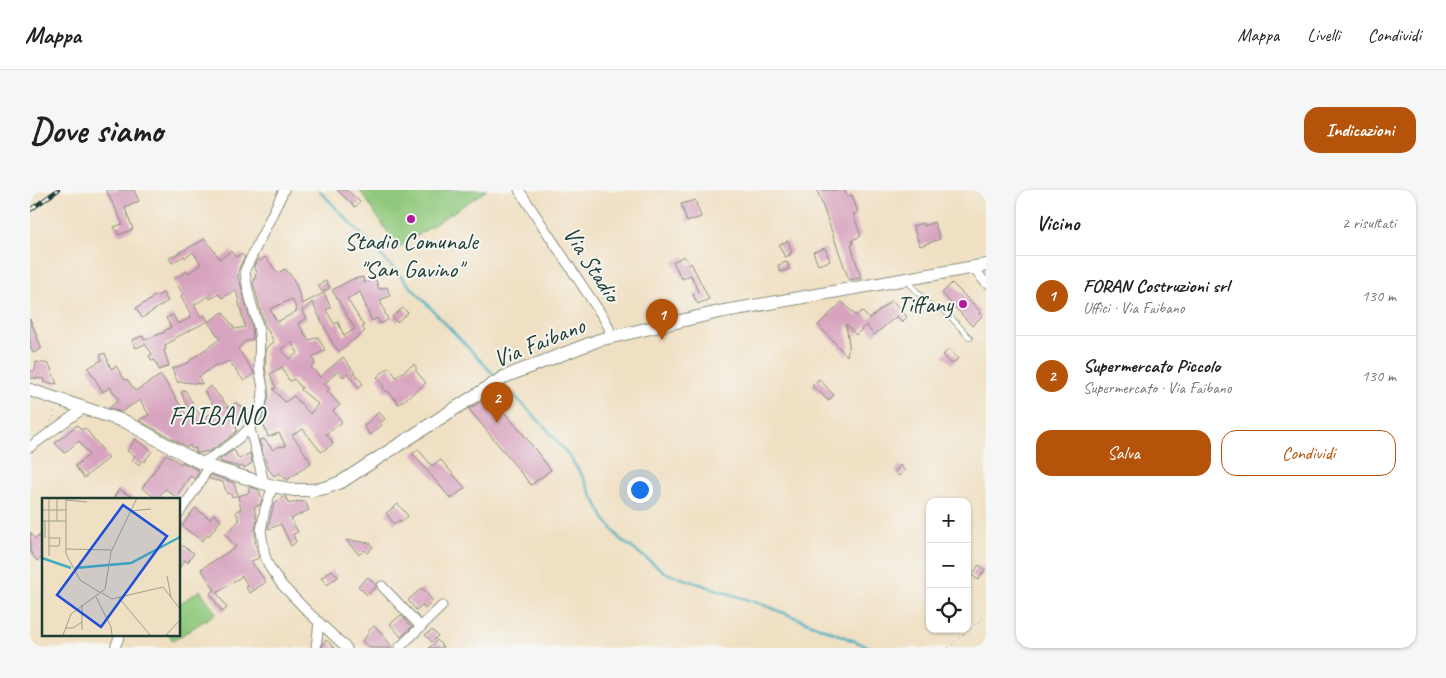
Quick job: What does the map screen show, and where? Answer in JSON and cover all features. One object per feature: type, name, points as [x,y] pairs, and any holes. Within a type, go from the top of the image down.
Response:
[{"type":"street","points":[[180,512],[201,481],[205,464],[250,429],[258,415],[263,389],[259,365],[260,335],[246,284],[245,270],[284,190]]},
{"type":"street","name":"Via Stadio","points":[[519,190],[605,320],[609,328],[610,337]]},
{"type":"street","name":"Via Faibano","points":[[30,390],[126,422],[205,464],[268,484],[296,490],[312,490],[326,488],[341,482],[499,380],[599,340],[719,312],[986,265]]},
{"type":"street","points":[[972,267],[986,283]]},
{"type":"street","points":[[30,447],[84,408]]},
{"type":"street","points":[[250,429],[268,484],[261,530],[265,556],[270,568],[282,585],[347,648]]},
{"type":"street","points":[[382,586],[421,627]]},
{"type":"street","points":[[399,648],[442,606]]},
{"type":"street","points":[[316,648],[319,622]]},
{"type":"street","points":[[115,648],[119,636]]},
{"type":"lane","points":[[906,279],[933,309],[943,309],[970,338]]},
{"type":"path","points":[[48,405],[53,409],[54,413],[51,422]]},
{"type":"path","points":[[948,648],[986,615]]},
{"type":"green space","name":"Stadio Comunale \"San Gavino\"","points":[[360,190],[487,190],[398,248]]},
{"type":"green space","points":[[200,590],[216,613],[173,641],[170,636],[180,636],[180,603]]},
{"type":"building","points":[[106,190],[134,190],[139,201],[125,208],[133,229],[119,235],[114,227],[123,224]]},
{"type":"building","points":[[337,190],[347,190],[360,202],[355,207]]},
{"type":"building","points":[[817,190],[845,190],[847,197],[852,195],[858,213],[853,214],[861,236],[852,240],[853,244],[851,245],[861,278],[849,280]]},
{"type":"building","points":[[695,200],[701,217],[687,222],[681,204]]},
{"type":"building","points":[[934,222],[940,239],[920,246],[913,226],[923,223],[924,226]]},
{"type":"building","points":[[205,239],[220,259],[231,251],[236,257],[241,254],[245,257],[239,268],[238,278],[252,327],[253,339],[244,342],[238,349],[254,374],[244,381],[229,361],[218,366],[217,364],[199,377],[202,384],[182,381],[178,383],[172,369],[190,362],[220,339],[208,322],[223,312],[235,329],[245,327],[236,290],[222,298],[219,294],[210,299],[208,296],[194,305],[201,317],[204,315],[208,321],[165,345],[166,349],[164,350],[169,366],[159,370],[155,360],[152,361],[149,356],[152,354],[145,344],[136,348],[132,340],[143,336],[144,340],[165,332],[171,327],[166,318],[173,315],[178,324],[190,318],[189,316],[191,315],[181,296],[183,294],[174,279],[188,271],[189,273],[201,264],[193,252],[185,258],[184,256],[172,263],[169,258]]},
{"type":"building","points":[[788,241],[792,252],[785,257],[779,245]]},
{"type":"building","points":[[825,248],[830,261],[818,265],[813,252]]},
{"type":"building","points":[[684,256],[689,265],[691,263],[709,299],[698,304],[693,295],[698,292],[691,275],[682,279],[673,262]]},
{"type":"building","points":[[265,257],[278,273],[285,269],[296,284],[302,304],[324,293],[331,308],[326,310],[334,324],[338,322],[344,336],[355,329],[332,290],[353,279],[363,277],[364,283],[375,278],[379,289],[387,287],[390,296],[380,300],[388,320],[380,324],[377,318],[372,321],[360,292],[347,299],[364,326],[362,327],[365,331],[339,351],[333,344],[312,302],[302,311],[307,318],[298,323],[309,340],[318,337],[325,350],[313,357],[315,364],[311,367],[320,377],[343,357],[363,384],[358,388],[347,373],[343,377],[338,371],[324,384],[329,389],[327,391],[340,405],[333,411],[342,422],[326,434],[333,444],[321,452],[303,429],[292,435],[311,463],[287,480],[279,473],[274,476],[268,469],[259,440],[264,439],[273,450],[286,446],[279,433],[268,437],[262,420],[269,397],[265,367],[266,348],[274,342],[264,323],[253,282],[257,272],[254,266],[258,259],[260,261]],"holes":[[[292,299],[297,311],[277,322],[270,309]],[[291,342],[298,353],[289,359],[281,349]],[[282,367],[288,379],[290,381],[294,379],[302,388],[301,390],[318,404],[310,414],[294,396],[285,402],[273,389],[276,388],[270,374]]]},
{"type":"building","points":[[787,262],[789,269],[780,272],[778,265]]},
{"type":"building","points":[[326,281],[330,288],[322,292],[318,285]]},
{"type":"building","name":"Tiffany","points":[[952,283],[981,312],[979,313],[982,316],[972,326],[942,293]]},
{"type":"building","points":[[163,293],[168,301],[142,318],[136,308],[150,300],[154,295],[155,297]]},
{"type":"building","points":[[892,300],[907,317],[902,322],[897,316],[874,335],[866,325],[856,335],[846,324],[849,345],[847,356],[818,325],[842,302],[856,316],[862,311],[869,319]]},
{"type":"building","points":[[403,308],[408,313],[397,322],[392,317]]},
{"type":"building","points":[[30,319],[41,347],[41,349],[33,353],[30,346]]},
{"type":"building","points":[[949,349],[958,359],[952,364],[943,355]]},
{"type":"building","points":[[105,353],[111,369],[116,366],[135,391],[161,375],[189,419],[191,417],[181,392],[185,390],[202,419],[217,410],[204,391],[211,386],[229,408],[236,402],[239,406],[241,405],[249,416],[236,425],[237,431],[210,451],[196,452],[196,448],[192,449],[190,445],[187,447],[140,421],[149,415],[140,400],[121,412],[109,408],[119,400],[110,387],[103,392],[88,368],[102,360],[100,355]]},
{"type":"building","points":[[36,362],[49,364],[57,384],[44,382],[45,379],[30,378],[30,371],[35,371]]},
{"type":"building","points":[[414,364],[416,371],[426,383],[399,404],[389,392],[383,390],[384,387],[377,377],[389,367],[396,377]]},
{"type":"building","points":[[819,379],[834,395],[828,401],[812,386]]},
{"type":"building","points":[[490,396],[551,470],[531,485],[469,409]]},
{"type":"building","points":[[379,412],[385,419],[380,423],[382,425],[370,435],[364,426]]},
{"type":"building","points":[[77,425],[82,430],[85,428],[109,458],[84,478],[75,466],[89,455],[79,441],[64,453],[55,443]]},
{"type":"building","points":[[135,439],[152,451],[144,462],[142,460],[139,465],[132,460],[135,456],[127,451]]},
{"type":"building","points":[[418,449],[432,466],[441,460],[465,488],[451,499],[413,454]]},
{"type":"building","points":[[234,450],[239,459],[250,453],[252,463],[244,468],[243,466],[240,467],[221,462],[220,459]]},
{"type":"building","points":[[166,454],[181,464],[182,462],[199,471],[195,479],[190,476],[176,497],[165,489],[156,498],[142,488]]},
{"type":"building","points":[[900,465],[905,471],[899,476],[895,472]]},
{"type":"building","points":[[211,475],[234,483],[238,495],[232,497],[230,493],[227,494],[223,482],[209,479]]},
{"type":"building","points":[[250,487],[259,490],[262,499],[260,505],[254,507],[257,520],[255,541],[259,558],[251,561],[266,582],[250,593],[242,576],[217,593],[227,608],[222,612],[210,593],[215,590],[201,569],[236,547],[225,534],[239,521],[236,511],[241,509],[238,496],[248,493]]},
{"type":"building","points":[[119,489],[133,498],[114,498]]},
{"type":"building","points":[[285,496],[289,504],[305,501],[309,510],[291,519],[298,532],[293,534],[296,542],[291,546],[281,524],[268,528],[274,503]]},
{"type":"building","points":[[398,504],[408,516],[401,522],[400,520],[394,524],[386,513]]},
{"type":"building","points":[[195,508],[210,519],[213,514],[221,520],[208,537],[207,535],[202,541],[182,526]]},
{"type":"building","points":[[30,532],[35,539],[42,534],[42,546],[40,547],[42,550],[42,558],[37,561],[30,551]]},
{"type":"building","points":[[346,540],[370,543],[373,547],[367,553],[364,550],[359,555]]},
{"type":"building","points":[[180,545],[194,553],[188,562],[184,560],[180,567]]},
{"type":"building","points":[[979,565],[985,570],[978,580],[972,575]]},
{"type":"building","points":[[332,570],[338,577],[327,585],[321,578]]},
{"type":"building","points":[[368,577],[376,587],[367,595],[358,586]]},
{"type":"building","points":[[422,588],[433,601],[425,609],[422,605],[416,610],[408,600]]},
{"type":"building","points":[[401,615],[412,627],[401,637],[390,624]]},
{"type":"building","points":[[374,626],[393,648],[370,648],[362,641],[369,633],[367,632]]},
{"type":"building","points":[[432,630],[438,636],[432,642],[425,635]]},
{"type":"building","points":[[326,640],[335,648],[322,648]]},
{"type":"building","points":[[437,640],[444,648],[429,648]]},
{"type":"waterway","points":[[319,190],[496,377]]},
{"type":"waterway","points":[[502,383],[545,427],[569,456],[581,474],[604,518],[620,539],[666,573],[764,605],[872,648]]},
{"type":"railway","points":[[30,210],[58,190]]},
{"type":"place","name":"Stadio Comunale \"San Gavino\"","points":[[411,219]]},
{"type":"place","name":"Tiffany","points":[[963,304]]},
{"type":"place","name":"FORAN Costruzioni srl","points":[[662,340]]},
{"type":"place","name":"Supermercato Piccolo","points":[[497,423]]},
{"type":"district","name":"FAIBANO","points":[[217,415]]}]
